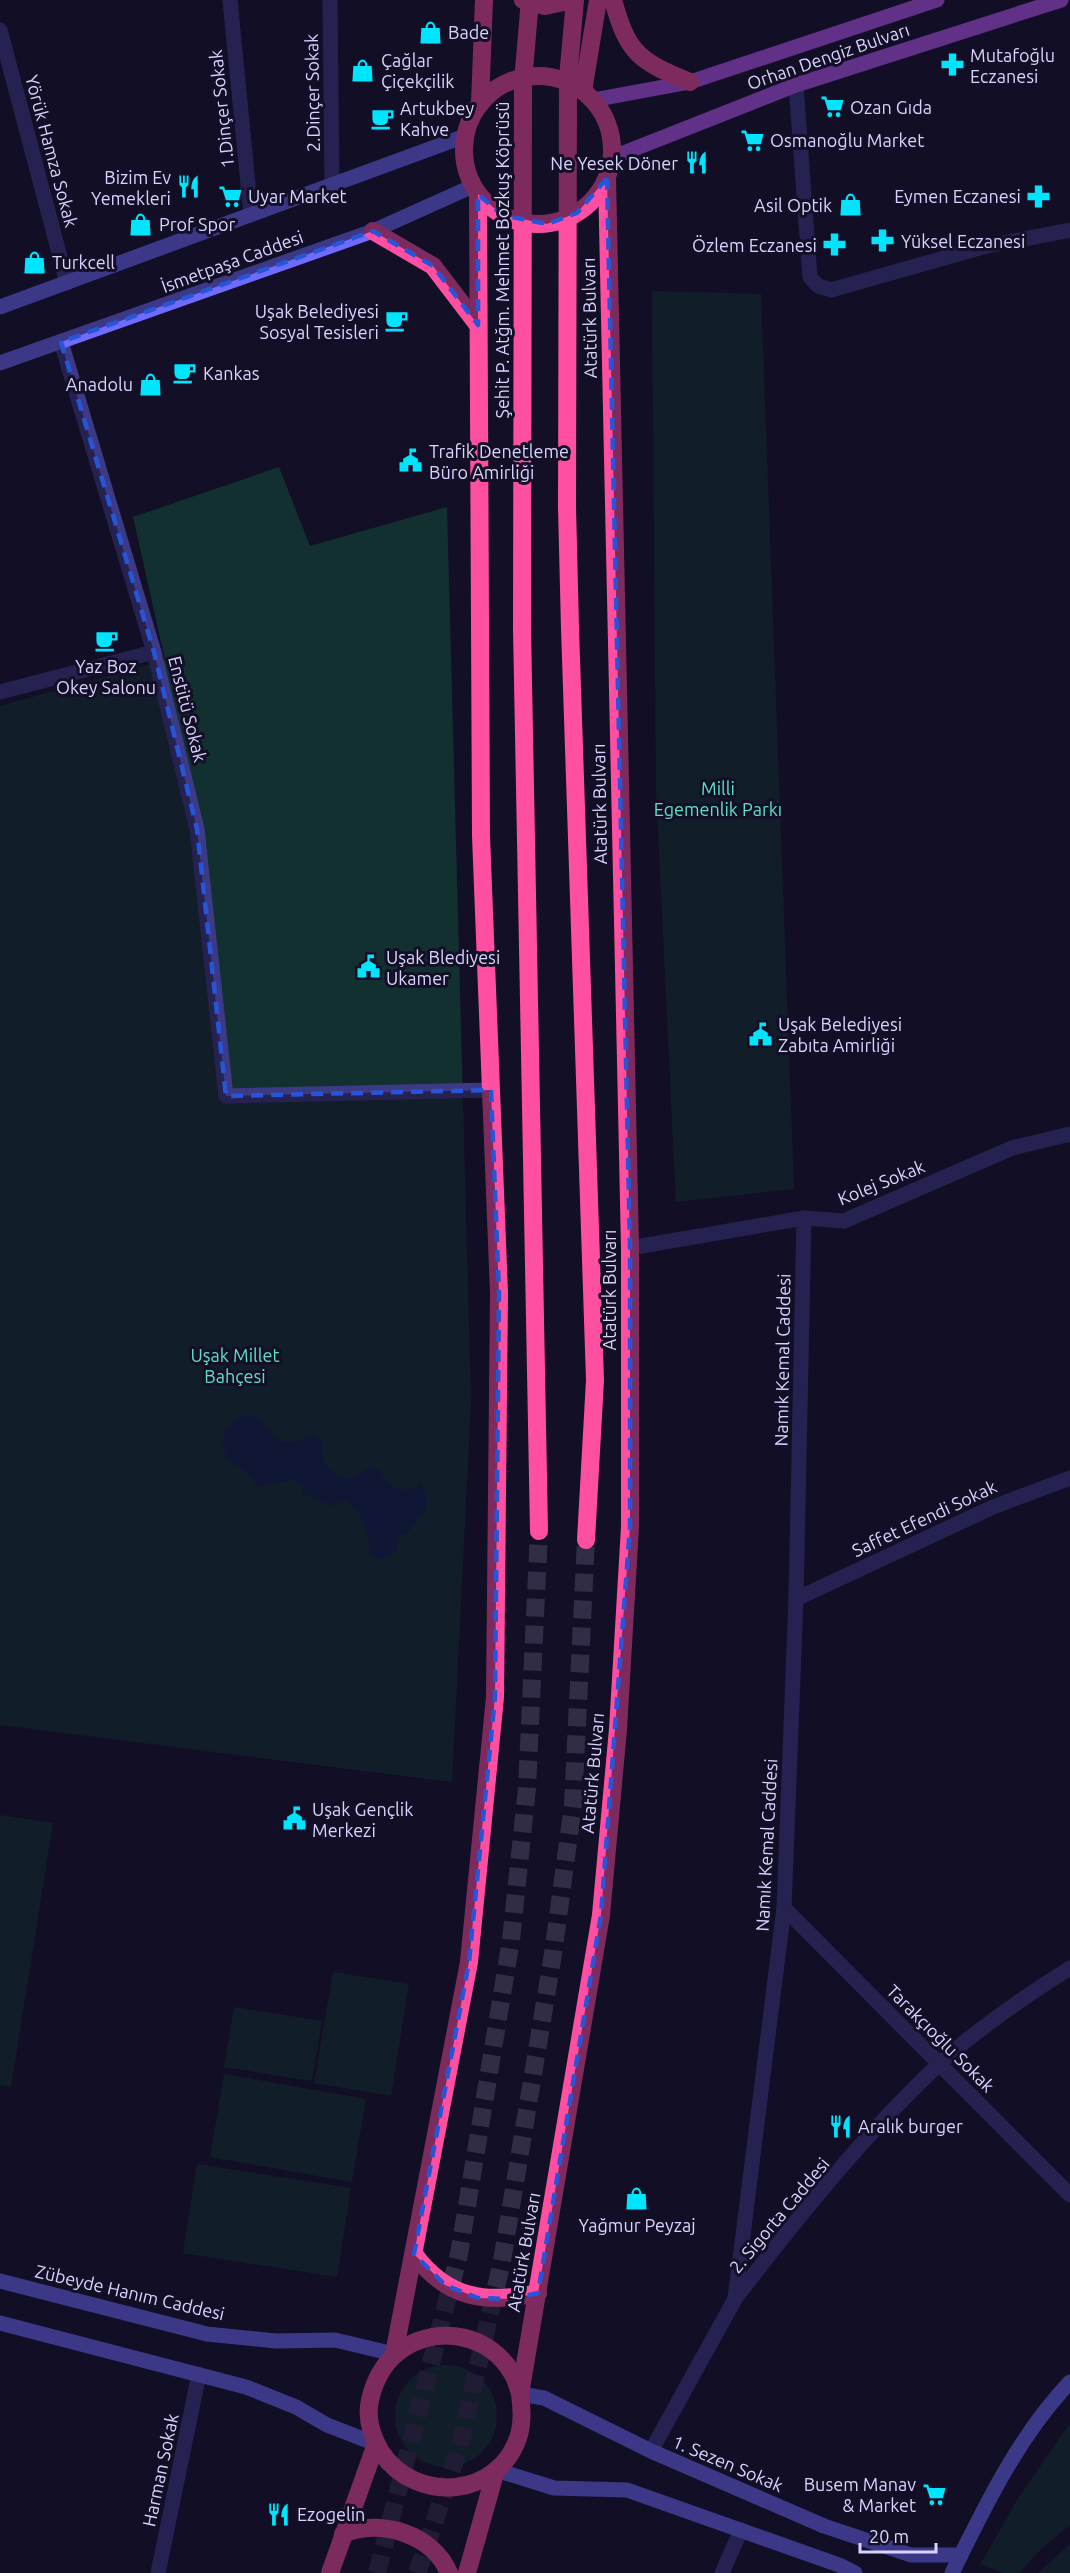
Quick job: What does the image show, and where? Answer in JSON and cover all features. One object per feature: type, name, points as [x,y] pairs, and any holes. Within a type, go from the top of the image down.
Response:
[{"type":"highway","points":[[480,104],[484,0]]},
{"type":"highway","points":[[523,0],[545,6],[574,0]]},
{"type":"highway","name":"Şehit P. Atğm. Mehmet Bozkuş Köprüsü","points":[[530,0],[523,81],[522,628],[539,1531]]},
{"type":"highway","name":"Atatürk Bulvarı","points":[[574,0],[568,78],[567,507],[595,1380],[586,1540]]},
{"type":"highway","points":[[588,96],[598,0]]},
{"type":"highway","points":[[613,0],[620,25],[632,49],[647,63],[690,82]]},
{"type":"highway","points":[[529,76],[557,78],[588,96],[608,127],[611,158],[607,178],[594,197],[577,213],[547,224],[532,224],[502,215],[489,206],[475,190],[465,161],[465,136],[473,114],[480,104],[501,85],[529,76]]},
{"type":"highway","name":"Atatürk Bulvarı","points":[[520,2394],[601,1915],[618,1729],[630,1527],[630,1248],[607,178]]},
{"type":"highway","name":"Atatürk Bulvarı","points":[[394,2354],[469,1962],[495,1697],[499,1293],[481,836],[475,190]]},
{"type":"highway","points":[[373,231],[433,266],[478,325]]},
{"type":"highway","points":[[414,2254],[426,2271],[445,2285],[478,2298],[511,2299],[538,2293]]},
{"type":"highway","name":"Atatürk Bulvarı","points":[[435,2336],[458,2336],[479,2342],[498,2355],[512,2373],[520,2394],[522,2415],[518,2436],[509,2454],[496,2470],[476,2482],[453,2488],[429,2487],[407,2478],[389,2463],[376,2444],[370,2425],[369,2406],[373,2386],[382,2369],[394,2354],[414,2342],[435,2336]]},
{"type":"highway","points":[[330,2573],[376,2444]]},
{"type":"highway","name":"Atatürk Bulvarı","points":[[467,2573],[496,2470]]},
{"type":"highway","points":[[344,2534],[356,2528],[377,2527],[413,2536],[435,2553],[449,2573]]},
{"type":"main road","name":"Orhan Dengiz Bulvarı","points":[[588,96],[690,82],[937,0]]},
{"type":"main road","name":"Orhan Dengiz Bulvarı","points":[[611,158],[796,85],[1061,0]]},
{"type":"main road","name":"İsmetpaşa Caddesi","points":[[0,307],[465,136]]},
{"type":"main road","name":"İsmetpaşa Caddesi","points":[[0,363],[373,231],[475,190]]},
{"type":"main road","name":"Zübeyde Hanım Caddesi","points":[[0,2281],[207,2334],[276,2341],[335,2340],[394,2354]]},
{"type":"main road","points":[[0,2324],[246,2386],[296,2407],[327,2425],[376,2444]]},
{"type":"main road","points":[[952,2573],[987,2500],[1024,2441],[1070,2382]]},
{"type":"main road","name":"1. Sezen Sokak","points":[[520,2394],[544,2398],[651,2451],[824,2526],[911,2555],[961,2555]]},
{"type":"main road","points":[[496,2470],[554,2487],[627,2490],[839,2565],[855,2573]]},
{"type":"street","name":"1.Dinçer Sokak","points":[[230,0],[251,215]]},
{"type":"street","name":"2.Dinçer Sokak","points":[[330,0],[332,185]]},
{"type":"street","name":"Yörük Hamza Sokak","points":[[0,30],[67,283]]},
{"type":"street","points":[[796,85],[810,277],[818,286],[831,290],[982,247],[1070,230]]},
{"type":"street","name":"Enstitü Sokak","points":[[61,342],[154,652],[197,829],[226,1096],[491,1090]]},
{"type":"street","points":[[0,692],[154,652]]},
{"type":"street","name":"Kolej Sokak","points":[[630,1248],[804,1218],[844,1221],[1012,1148],[1070,1134]]},
{"type":"street","name":"Namık Kemal Caddesi","points":[[651,2451],[735,2299],[784,1908],[796,1599],[804,1218]]},
{"type":"street","name":"Saffet Efendi Sokak","points":[[796,1599],[993,1507],[1070,1478]]},
{"type":"street","name":"Tarakçıoğlu Sokak","points":[[784,1908],[1070,2195]]},
{"type":"street","name":"2. Sigorta Caddesi","points":[[735,2299],[780,2241],[895,2108],[939,2064],[1016,2003],[1070,1968]]},
{"type":"street","name":"Harman Sokak","points":[[158,2573],[199,2374]]},
{"type":"street","points":[[722,2573],[741,2530]]},
{"type":"highlighted area","points":[[607,178],[630,1248],[630,1527],[601,1915],[538,2293],[511,2299],[478,2298],[445,2285],[414,2254],[469,1962],[495,1697],[499,1293],[491,1090],[226,1096],[197,829],[154,652],[61,342],[373,231],[433,266],[478,325],[478,194],[502,215],[547,224],[577,213]]},
{"type":"green space","name":"Milli Egemenlik Parkı","points":[[652,291],[761,294],[794,1189],[676,1202],[656,788]]},
{"type":"green space","name":"Uşak Millet Bahçesi","points":[[279,467],[310,546],[447,507],[471,1401],[452,1782],[0,1725],[0,706],[165,660],[133,517]]},
{"type":"green space","points":[[0,1815],[53,1823],[11,2087],[0,2085]]},
{"type":"green space","points":[[333,1972],[409,1984],[391,2096],[314,2083]]},
{"type":"green space","points":[[234,2007],[322,2021],[312,2081],[224,2067]]},
{"type":"green space","points":[[224,2074],[366,2099],[352,2182],[210,2157]]},
{"type":"green space","points":[[197,2164],[351,2188],[337,2277],[183,2253]]},
{"type":"green space","points":[[446,2365],[466,2369],[482,2380],[493,2396],[497,2416],[493,2436],[482,2452],[466,2463],[446,2467],[426,2463],[410,2452],[399,2436],[395,2416],[399,2396],[410,2380],[426,2369]]},
{"type":"green space","points":[[1070,2423],[1070,2525],[1041,2549],[1019,2573],[1004,2573],[980,2565],[1017,2500]]},
{"type":"green space","points":[[1070,2544],[1070,2573],[1038,2573]]},
{"type":"water","points":[[246,1415],[262,1420],[273,1435],[283,1442],[294,1442],[314,1435],[322,1440],[324,1463],[339,1476],[353,1477],[375,1466],[389,1483],[399,1489],[412,1488],[421,1484],[427,1497],[427,1508],[408,1533],[398,1536],[397,1552],[380,1558],[371,1557],[368,1537],[361,1516],[346,1499],[332,1506],[301,1493],[301,1484],[292,1480],[258,1487],[245,1471],[230,1460],[223,1444],[228,1426]]},
{"type":"tunnel","points":[[377,2573],[459,2254],[511,1940],[527,1788],[539,1531]]},
{"type":"tunnel","points":[[417,2573],[459,2449],[502,2261],[553,1954],[573,1805],[586,1540]]},
{"type":"place","name":"Bade","points":[[430,32]]},
{"type":"place","name":"Mutafoğlu Eczanesi","points":[[952,65]]},
{"type":"place","name":"Çağlar Çiçekçilik","points":[[363,70]]},
{"type":"place","name":"Ozan Gıda","points":[[832,107]]},
{"type":"place","name":"Artukbey Kahve","points":[[382,118]]},
{"type":"place","name":"Osmanoğlu Market","points":[[752,140]]},
{"type":"place","name":"Ne Yesek Döner","points":[[696,163]]},
{"type":"place","name":"Bizim Ev Yemekleri","points":[[189,187]]},
{"type":"place","name":"Uyar Market","points":[[230,196]]},
{"type":"place","name":"Eymen Eczanesi","points":[[1039,196]]},
{"type":"place","name":"Asil Optik","points":[[850,205]]},
{"type":"place","name":"Prof Spor","points":[[141,224]]},
{"type":"place","name":"Yüksel Eczanesi","points":[[883,241]]},
{"type":"place","name":"Özlem Eczanesi","points":[[835,245]]},
{"type":"place","name":"Turkcell","points":[[34,262]]},
{"type":"place","name":"Uşak Belediyesi Sosyal Tesisleri","points":[[397,321]]},
{"type":"place","name":"Kankas","points":[[185,373]]},
{"type":"place","name":"Anadolu","points":[[151,384]]},
{"type":"place","name":"Trafik Denetleme Büro Amirliği","points":[[411,461]]},
{"type":"place","name":"Yaz Boz Okey Salonu","points":[[106,640]]},
{"type":"place","name":"Uşak Blediyesi Ukamer","points":[[368,967]]},
{"type":"place","name":"Uşak Belediyesi Zabıta Amirliği","points":[[760,1034]]},
{"type":"place","name":"Uşak Gençlik Merkezi","points":[[294,1819]]},
{"type":"place","name":"Aralık burger","points":[[840,2126]]},
{"type":"place","name":"Yağmur Peyzaj","points":[[637,2199]]},
{"type":"place","name":"Busem Manav & Market","points":[[934,2494]]},
{"type":"place","name":"Ezogelin","points":[[279,2514]]}]
